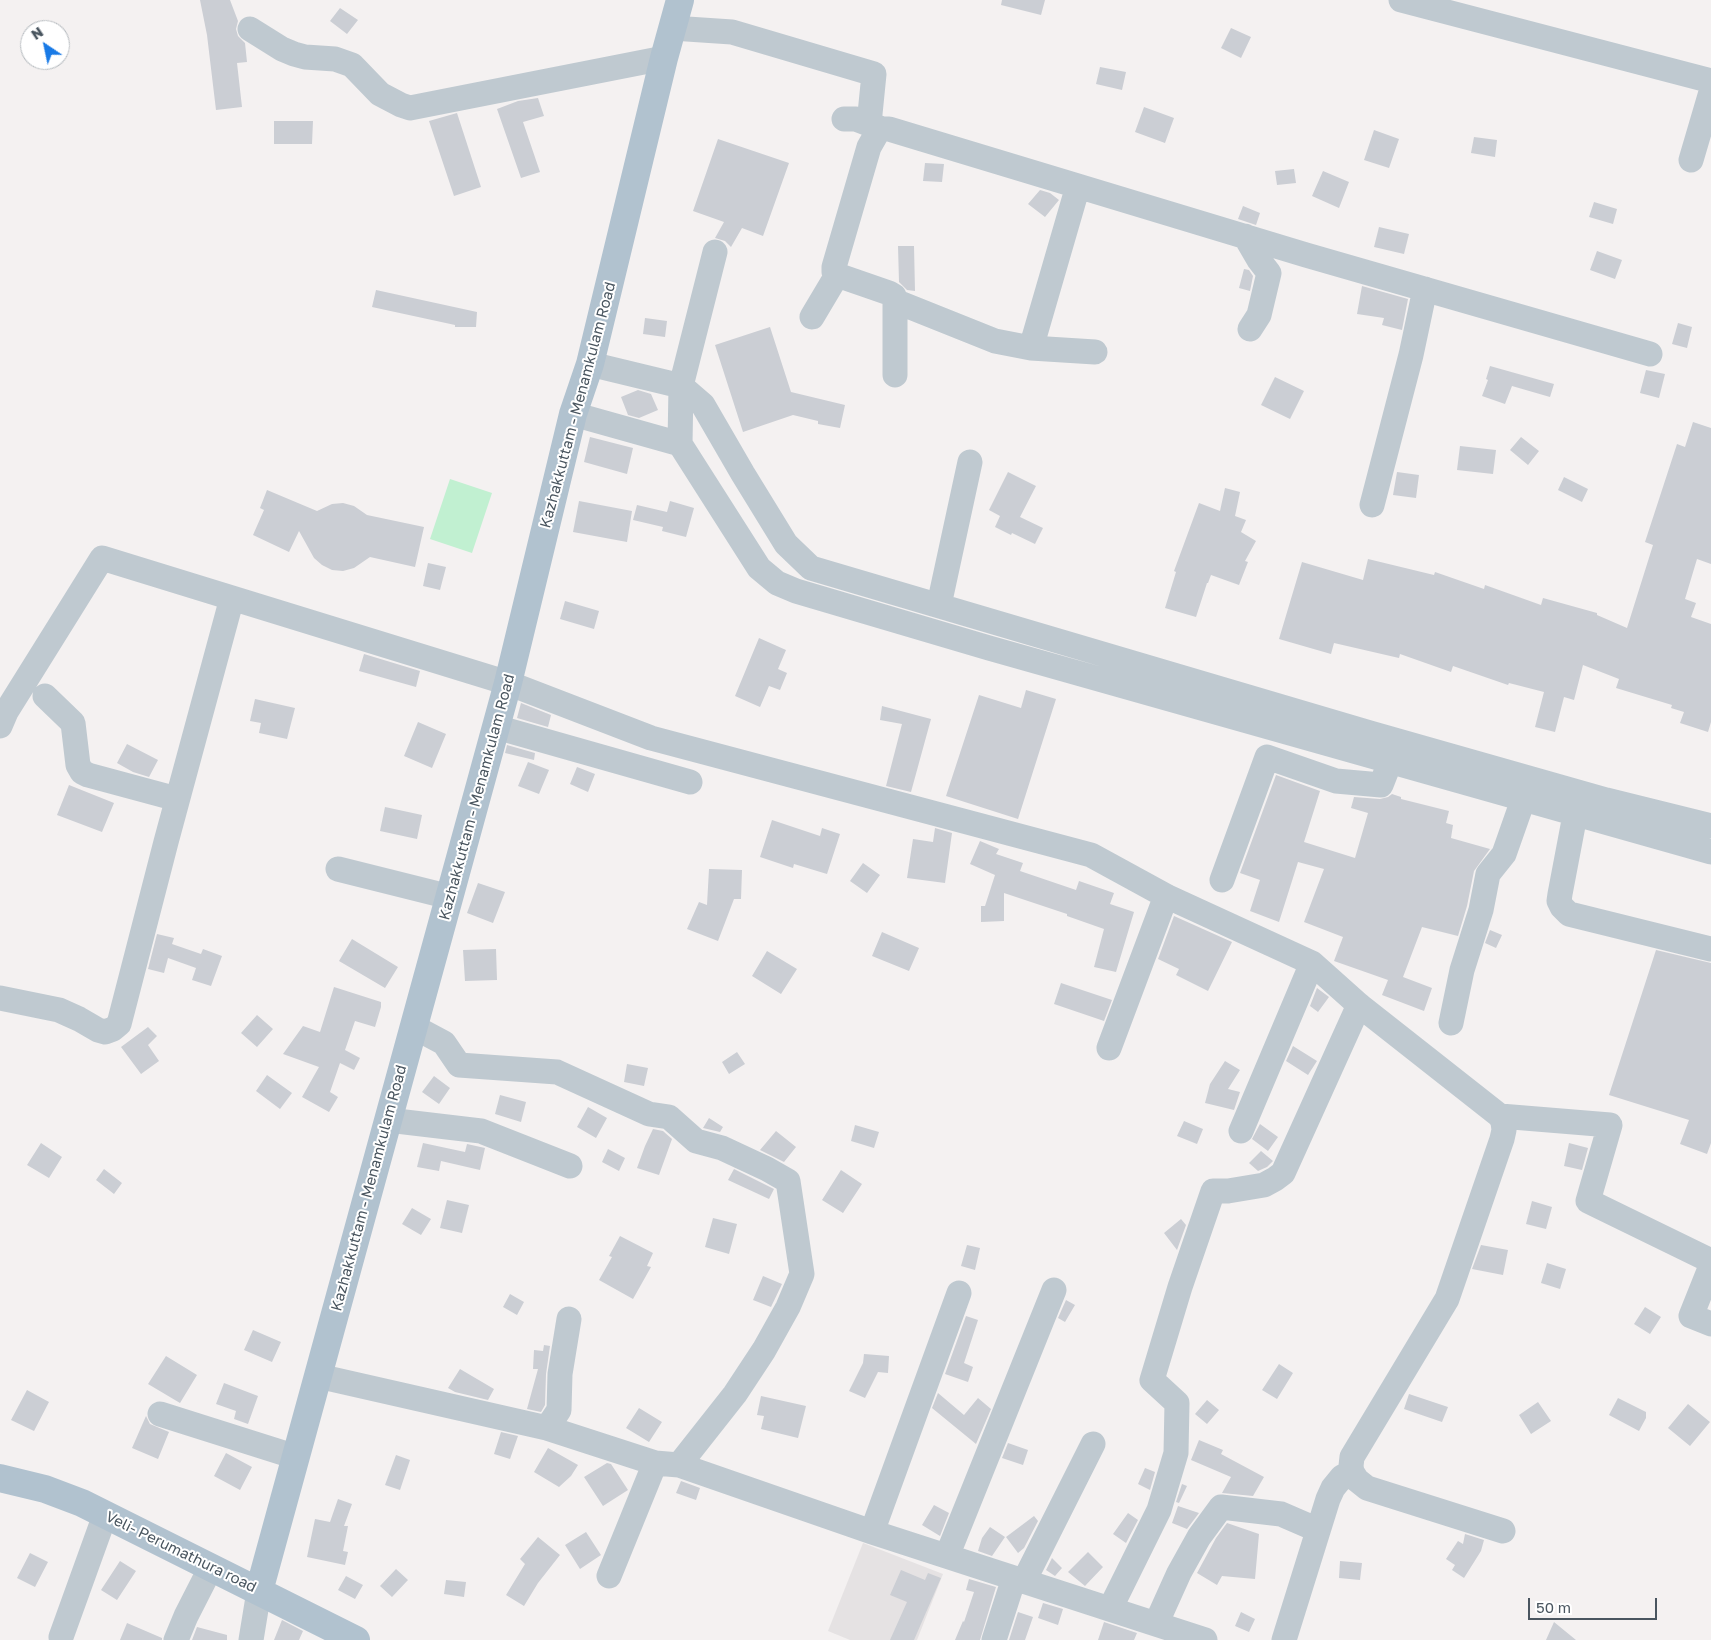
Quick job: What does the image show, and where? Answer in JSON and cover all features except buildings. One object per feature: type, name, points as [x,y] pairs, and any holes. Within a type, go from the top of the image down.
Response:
[{"type":"main road","name":"Kazhakkuttam - Menamkulam Road","points":[[259,1591],[508,683],[573,414],[590,364],[664,58],[680,0]]},
{"type":"main road","name":"Veli- Perumathura road","points":[[0,1478],[45,1489],[82,1503],[356,1640]]},
{"type":"street","points":[[1401,0],[1711,81]]},
{"type":"street","points":[[672,28],[732,32],[874,74],[877,133],[869,147],[834,272],[837,275],[894,296],[895,375]]},
{"type":"street","points":[[250,29],[282,49],[294,54],[305,57],[335,59],[352,64],[380,94],[401,106],[410,108],[664,58]]},
{"type":"street","points":[[1691,160],[1711,92]]},
{"type":"street","points":[[844,120],[856,119],[1245,236],[1650,354]]},
{"type":"street","points":[[1031,348],[1078,186]]},
{"type":"street","points":[[1245,236],[1269,273],[1260,315],[1250,329]]},
{"type":"street","points":[[715,252],[681,386],[680,444],[759,568],[777,583],[796,591],[989,648],[1367,744],[1390,762],[1523,800],[1592,812],[1711,825]]},
{"type":"street","points":[[812,317],[837,275]]},
{"type":"street","points":[[1372,505],[1411,355],[1425,289]]},
{"type":"street","points":[[895,301],[995,341],[1031,348],[1095,352]]},
{"type":"street","points":[[590,364],[681,386],[702,405],[786,544],[811,568],[995,621],[1367,744],[1592,812],[1711,852]]},
{"type":"street","points":[[573,414],[680,444]]},
{"type":"street","points":[[939,605],[970,462]]},
{"type":"street","points":[[0,726],[6,712],[102,558],[508,683],[651,738],[1091,855],[1166,896],[1312,963],[1359,1005],[1500,1116],[1503,1122],[1502,1139],[1447,1299],[1352,1457],[1352,1472],[1357,1480],[1367,1488],[1503,1531]]},
{"type":"street","points":[[0,998],[59,1010],[105,1032],[119,1024],[177,799],[232,598]]},
{"type":"street","points":[[989,648],[995,621]]},
{"type":"street","points":[[45,696],[73,723],[78,765],[82,772],[177,799]]},
{"type":"street","points":[[496,727],[690,782]]},
{"type":"street","points":[[1222,880],[1267,757],[1336,781],[1381,785],[1390,762]]},
{"type":"street","points":[[1451,1023],[1462,970],[1481,910],[1488,874],[1504,854],[1523,800]]},
{"type":"street","points":[[1592,812],[1560,894],[1559,901],[1562,907],[1570,914],[1711,948]]},
{"type":"street","points":[[338,869],[450,897]]},
{"type":"street","points":[[1109,1048],[1166,896]]},
{"type":"street","points":[[1241,1131],[1312,963]]},
{"type":"street","points":[[1110,1609],[1159,1510],[1176,1454],[1177,1403],[1152,1380],[1180,1287],[1213,1191],[1228,1192],[1264,1185],[1283,1173],[1359,1005]]},
{"type":"street","points":[[414,1027],[444,1043],[459,1065],[557,1072],[649,1114],[669,1118],[696,1141],[722,1148],[788,1181],[802,1274],[788,1307],[764,1350],[735,1394],[667,1464],[609,1576]]},
{"type":"street","points":[[1500,1116],[1610,1125],[1588,1201],[1711,1261]]},
{"type":"street","points":[[388,1120],[481,1131],[570,1166]]},
{"type":"street","points":[[1711,1266],[1691,1316],[1711,1324]]},
{"type":"street","points":[[947,1556],[1054,1290]]},
{"type":"street","points":[[872,1532],[959,1292]]},
{"type":"street","points":[[547,1428],[559,1410],[560,1374],[569,1319]]},
{"type":"street","points":[[318,1376],[547,1428],[667,1464],[1205,1640]]},
{"type":"street","points":[[160,1414],[296,1457]]},
{"type":"street","points":[[994,1640],[1019,1580],[1093,1444]]},
{"type":"street","points":[[1284,1640],[1328,1499],[1333,1488],[1342,1477],[1352,1472]]},
{"type":"street","points":[[1156,1624],[1199,1537],[1220,1508],[1281,1514],[1318,1530]]},
{"type":"street","points":[[62,1637],[105,1515]]},
{"type":"street","points":[[176,1640],[211,1567]]},
{"type":"street","points":[[250,1640],[259,1591]]},
{"type":"shaded area","points":[[863,1543],[943,1574],[917,1640],[850,1640],[828,1631]]},
{"type":"green space","points":[[450,479],[492,493],[472,553],[430,539]]}]
